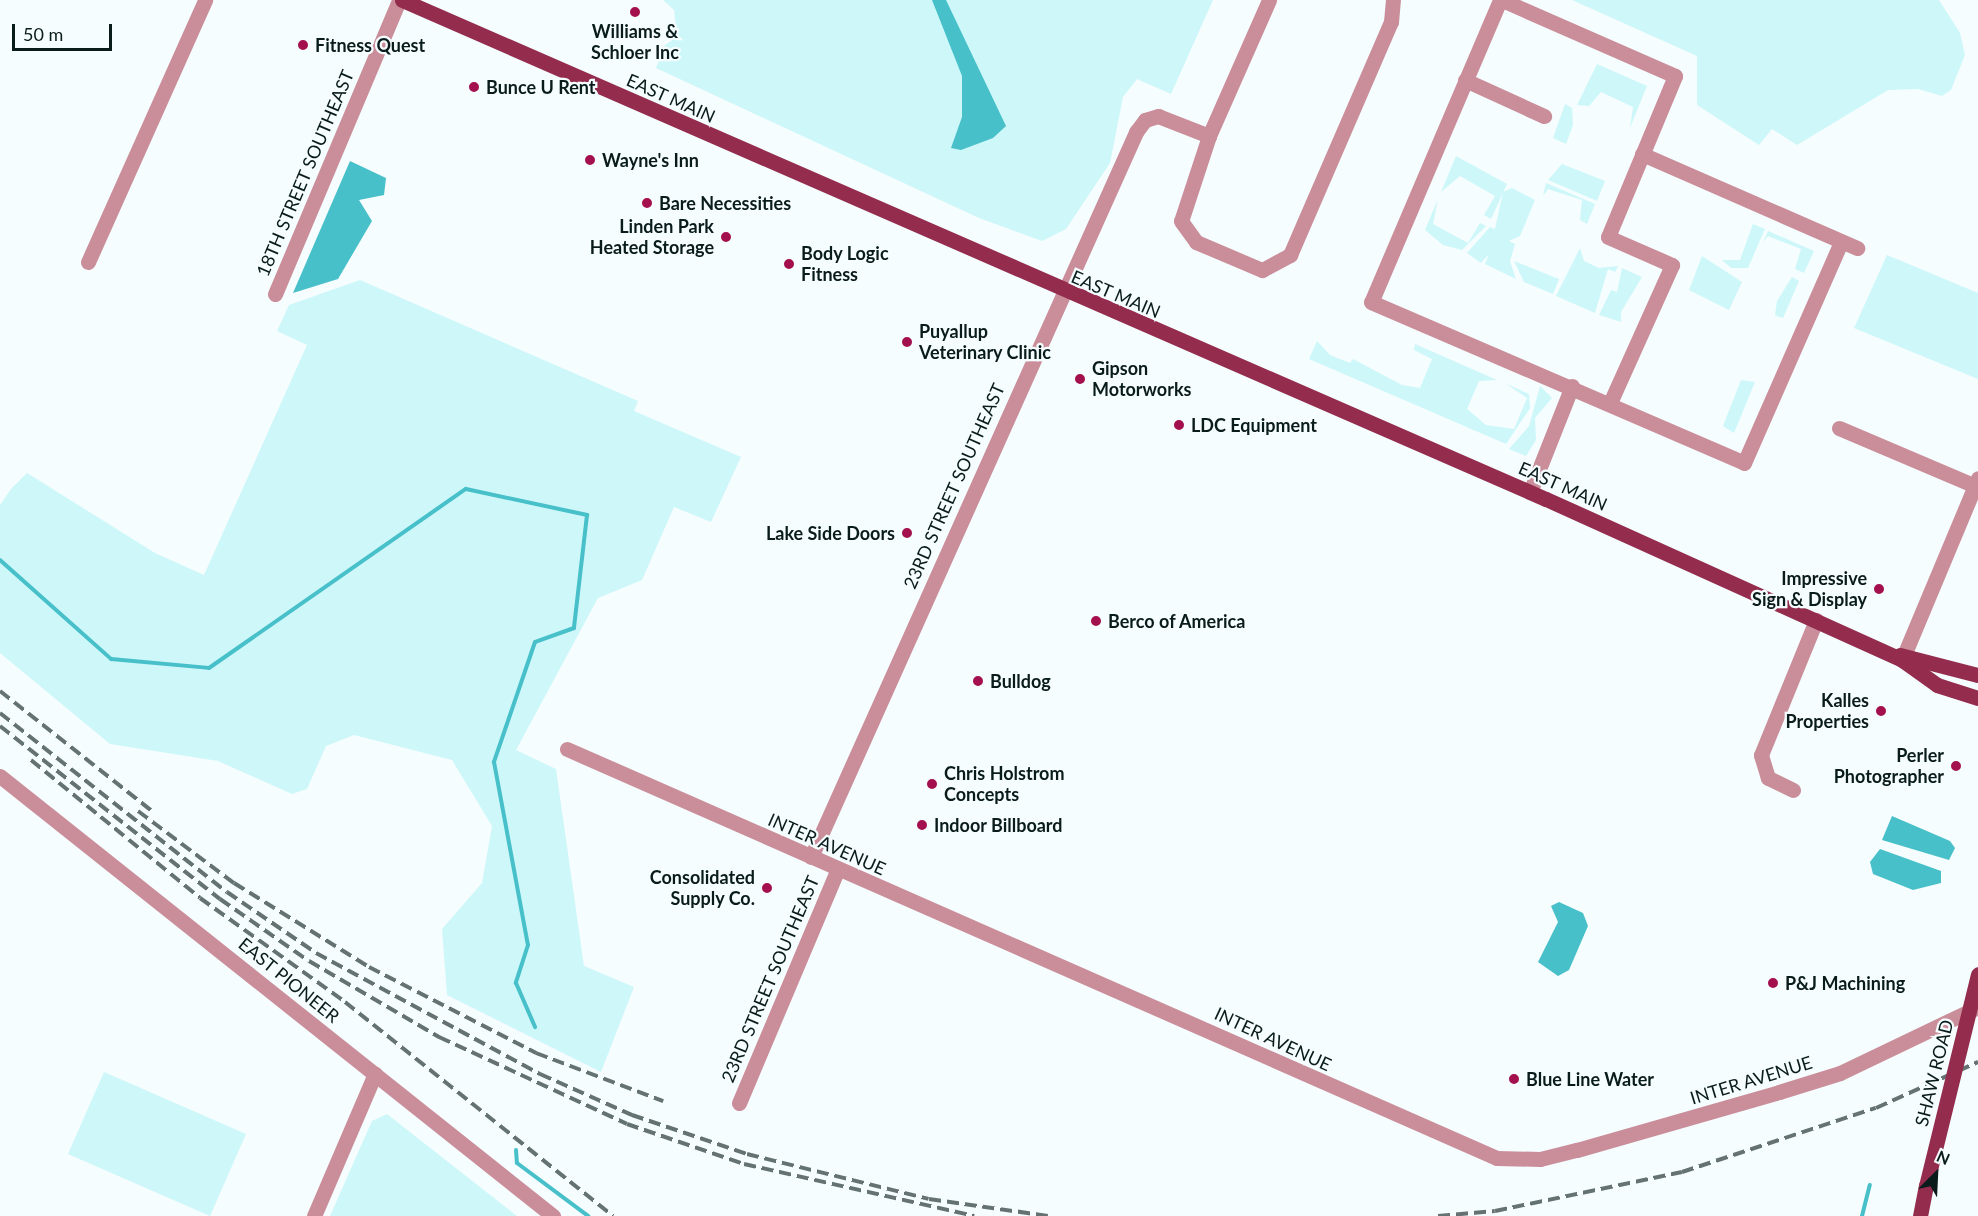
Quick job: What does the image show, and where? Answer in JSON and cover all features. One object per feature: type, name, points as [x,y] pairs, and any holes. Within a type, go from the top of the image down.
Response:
[{"type":"main road","name":"EAST MAIN","points":[[400,0],[1062,292],[1530,492],[1903,658],[1963,670],[1978,676]]},
{"type":"main road","name":"EAST MAIN","points":[[1903,658],[1937,686],[1978,698]]},
{"type":"main road","name":"SHAW ROAD","points":[[1920,1216],[1978,974]]},
{"type":"street","points":[[88,262],[205,0]]},
{"type":"street","name":"18TH STREET SOUTHEAST","points":[[275,294],[400,0]]},
{"type":"street","points":[[1269,0],[1209,136],[1183,207],[1185,229],[1196,242],[1254,269],[1277,265],[1290,255],[1391,22],[1393,0]]},
{"type":"street","points":[[1610,403],[1672,265],[1608,237],[1675,76],[1501,0],[1371,302],[1572,386],[1744,463],[1841,242]]},
{"type":"street","points":[[1465,80],[1544,116]]},
{"type":"street","name":"23RD STREET SOUTHEAST","points":[[811,857],[1062,292],[1136,132],[1145,120],[1158,116],[1209,136]]},
{"type":"street","points":[[1642,154],[1857,248]]},
{"type":"street","points":[[1530,492],[1572,386]]},
{"type":"street","points":[[1839,428],[1977,484],[1903,658]]},
{"type":"street","points":[[1793,790],[1768,778],[1762,767],[1765,738],[1816,620]]},
{"type":"street","name":"INTER AVENUE","points":[[567,749],[1497,1158],[1540,1159],[1768,1096],[1840,1072],[1978,1007]]},
{"type":"street","name":"EAST PIONEER","points":[[0,776],[553,1216]]},
{"type":"street","name":"23RD STREET SOUTHEAST","points":[[739,1103],[838,869]]},
{"type":"street","points":[[314,1216],[375,1074]]},
{"type":"shaded area","points":[[663,0],[1213,0],[1171,94],[1137,79],[1123,97],[1110,163],[1066,229],[1042,241],[979,218],[656,68],[665,45],[677,37],[674,10]]},
{"type":"shaded area","points":[[1572,0],[1939,0],[1960,33],[1965,55],[1951,90],[1942,96],[1918,89],[1888,90],[1797,145],[1772,129],[1759,145],[1697,105],[1697,56]]},
{"type":"shaded area","points":[[1597,64],[1647,86],[1630,128],[1633,107],[1601,92],[1589,106],[1577,105]]},
{"type":"shaded area","points":[[1565,104],[1572,108],[1573,125],[1566,144],[1553,138]]},
{"type":"shaded area","points":[[1456,156],[1507,184],[1491,219],[1484,215],[1495,196],[1460,176],[1441,192]]},
{"type":"shaded area","points":[[1562,164],[1605,181],[1597,201],[1548,180]]},
{"type":"shaded area","points":[[1546,183],[1595,204],[1587,224],[1580,220],[1582,200],[1548,189],[1543,196]]},
{"type":"shaded area","points":[[1512,188],[1535,200],[1520,236],[1509,241],[1515,244],[1510,261],[1516,279],[1485,264],[1489,254],[1481,263],[1467,253],[1490,227],[1495,229],[1503,192]]},
{"type":"shaded area","points":[[1438,199],[1433,224],[1468,243],[1480,223],[1486,226],[1462,250],[1443,245],[1425,230]]},
{"type":"shaded area","points":[[1753,224],[1765,229],[1748,268],[1731,268],[1722,260],[1740,260]]},
{"type":"shaded area","points":[[1768,231],[1814,251],[1804,273],[1795,269],[1801,249],[1768,236],[1763,242]]},
{"type":"shaded area","points":[[1580,248],[1584,261],[1599,268],[1618,266],[1615,272],[1608,269],[1595,313],[1556,296]]},
{"type":"shaded area","points":[[1887,255],[1978,293],[1978,379],[1854,328]]},
{"type":"shaded area","points":[[1702,256],[1742,282],[1729,310],[1689,290]]},
{"type":"shaded area","points":[[1514,261],[1559,279],[1553,294],[1524,282]]},
{"type":"shaded area","points":[[1622,268],[1642,277],[1621,312],[1621,322],[1599,315],[1611,290],[1617,292]]},
{"type":"shaded area","points":[[1792,277],[1799,281],[1783,318],[1775,315],[1777,301]]},
{"type":"shaded area","points":[[360,280],[638,401],[634,411],[741,457],[711,522],[674,507],[642,580],[598,598],[516,750],[556,769],[584,966],[634,987],[601,1072],[447,995],[442,929],[482,883],[492,826],[452,760],[354,735],[326,746],[307,789],[292,794],[218,761],[110,744],[0,653],[0,505],[11,489],[27,473],[155,553],[204,575],[307,345],[277,331],[289,305]]},
{"type":"shaded area","points":[[1317,341],[1330,355],[1350,363],[1353,359],[1402,385],[1420,388],[1432,359],[1414,350],[1415,344],[1497,380],[1479,381],[1467,409],[1486,425],[1514,429],[1527,398],[1505,383],[1529,394],[1530,408],[1506,444],[1309,359]]},
{"type":"shaded area","points":[[1741,380],[1755,382],[1734,433],[1723,426]]},
{"type":"shaded area","points":[[1540,386],[1552,398],[1535,418],[1536,440],[1526,456],[1509,449],[1529,426]]},
{"type":"shaded area","points":[[104,1072],[246,1134],[210,1216],[68,1154]]},
{"type":"shaded area","points":[[387,1114],[517,1216],[330,1216],[372,1121]]},
{"type":"water","points":[[932,0],[946,0],[1006,126],[993,138],[961,150],[951,148],[962,117],[962,76]]},
{"type":"water","points":[[350,161],[386,178],[384,195],[359,200],[372,221],[338,279],[293,293]]},
{"type":"water","points":[[1892,816],[1950,841],[1955,848],[1949,860],[1882,840]]},
{"type":"water","points":[[1880,849],[1941,871],[1941,883],[1913,890],[1873,874],[1870,862]]},
{"type":"water","points":[[1559,902],[1583,913],[1588,926],[1569,970],[1558,976],[1538,962],[1558,922],[1551,906]]},
{"type":"waterway","points":[[0,560],[111,659],[209,668],[466,489],[587,515],[574,628],[535,642],[494,762],[528,945],[516,983],[535,1027]]},
{"type":"waterway","points":[[516,1150],[517,1163],[588,1216]]},
{"type":"waterway","points":[[1862,1216],[1870,1185]]},
{"type":"railway","points":[[0,691],[153,812]]},
{"type":"railway","points":[[0,713],[227,892],[316,953],[540,1074],[632,1115],[747,1154],[929,1199],[1048,1216]]},
{"type":"railway","points":[[0,726],[220,899],[309,961],[439,1037],[627,1124],[744,1164],[974,1216]]},
{"type":"railway","points":[[31,760],[200,898],[345,1002],[613,1216]]},
{"type":"railway","points":[[138,811],[234,883],[369,967],[536,1053],[663,1101]]},
{"type":"railway","points":[[1438,1216],[1495,1211],[1682,1172],[1876,1108],[1978,1062]]},
{"type":"place","name":"Williams & Schloer Inc","points":[[635,12]]},
{"type":"place","name":"Fitness Quest","points":[[303,45]]},
{"type":"place","name":"Bunce U Rent","points":[[474,87]]},
{"type":"place","name":"Wayne's Inn","points":[[590,160]]},
{"type":"place","name":"Bare Necessities","points":[[647,203]]},
{"type":"place","name":"Linden Park Heated Storage","points":[[726,237]]},
{"type":"place","name":"Body Logic Fitness","points":[[789,264]]},
{"type":"place","name":"Puyallup Veterinary Clinic","points":[[907,342]]},
{"type":"place","name":"Gipson Motorworks","points":[[1080,379]]},
{"type":"place","name":"LDC Equipment","points":[[1179,425]]},
{"type":"place","name":"Lake Side Doors","points":[[907,533]]},
{"type":"place","name":"Impressive Sign & Display","points":[[1879,589]]},
{"type":"place","name":"Berco of America","points":[[1096,621]]},
{"type":"place","name":"Bulldog","points":[[978,681]]},
{"type":"place","name":"Kalles Properties","points":[[1881,711]]},
{"type":"place","name":"Perler Photographer","points":[[1956,766]]},
{"type":"place","name":"Chris Holstrom Concepts","points":[[932,784]]},
{"type":"place","name":"Indoor Billboard","points":[[922,825]]},
{"type":"place","name":"Consolidated Supply Co.","points":[[767,888]]},
{"type":"place","name":"P&J Machining","points":[[1773,983]]},
{"type":"place","name":"Blue Line Water","points":[[1514,1079]]}]
